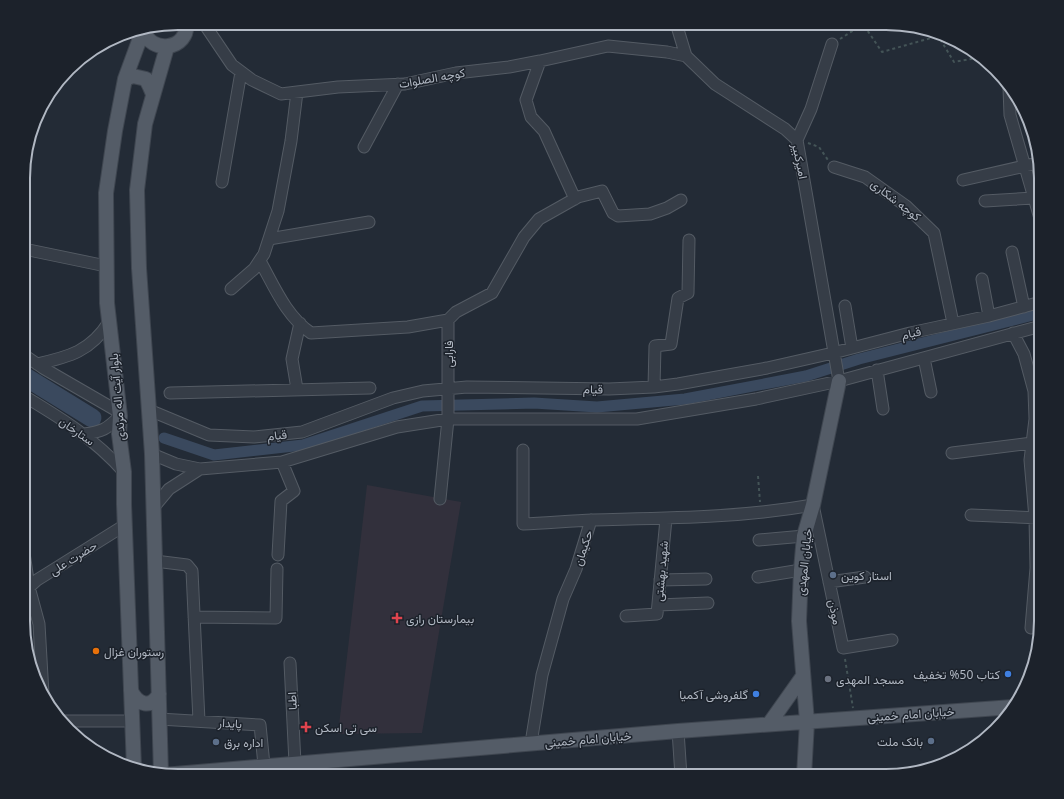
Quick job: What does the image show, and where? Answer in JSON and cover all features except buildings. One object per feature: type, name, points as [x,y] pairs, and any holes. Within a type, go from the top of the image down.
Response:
[{"type":"main road","points":[[145,34],[149,41],[161,47],[167,47],[174,45],[180,40],[184,35],[185,30]]},
{"type":"main road","name":"بلوار آیت اله مرندی","points":[[134,762],[124,472],[109,322],[106,266],[106,194],[115,131],[126,78],[141,35]]},
{"type":"main road","points":[[162,768],[152,454],[139,268],[137,190],[145,124],[167,47]]},
{"type":"main road","points":[[126,78],[133,76],[146,79],[153,94]]},
{"type":"main road","name":"خیابان المهدی","points":[[804,769],[807,722],[799,621],[804,536],[813,505],[839,381]]},
{"type":"main road","points":[[769,724],[803,676]]},
{"type":"main road","points":[[131,691],[135,699],[141,703],[153,701],[159,694]]},
{"type":"main road","name":"خیابان امام خمینی","points":[[219,769],[678,731],[1006,708]]},
{"type":"street","name":"کوچه الصلوات","points":[[211,30],[232,65],[252,80],[280,94],[338,87],[398,84],[456,73],[509,67],[608,46],[667,52],[686,56]]},
{"type":"street","name":"امیرکبیر","points":[[678,30],[686,56],[715,84],[786,129],[797,140],[839,381]]},
{"type":"street","points":[[797,140],[811,109],[832,44]]},
{"type":"street","points":[[540,61],[526,100],[531,118],[544,131],[576,199]]},
{"type":"street","points":[[222,182],[241,72]]},
{"type":"street","points":[[364,147],[398,84]]},
{"type":"street","points":[[231,288],[254,269],[264,254],[278,211],[291,141],[297,92]]},
{"type":"street","points":[[985,201],[1034,198],[1010,115],[1009,95]]},
{"type":"street","points":[[963,180],[1034,164]]},
{"type":"street","name":"کوچه شکاری","points":[[834,167],[865,176],[906,206],[934,233],[953,323]]},
{"type":"street","points":[[260,261],[284,305],[311,333],[408,327],[448,320],[456,312],[492,293],[524,237],[539,219],[576,199],[602,191],[613,213],[618,216],[650,214],[667,208],[681,200]]},
{"type":"street","points":[[269,239],[369,222]]},
{"type":"street","points":[[654,387],[655,346],[671,344],[678,298],[688,293],[689,240]]},
{"type":"street","points":[[30,250],[106,266]]},
{"type":"street","points":[[1012,252],[1024,307]]},
{"type":"street","points":[[982,279],[989,316]]},
{"type":"street","name":"قیام","points":[[149,410],[209,435],[254,437],[302,432],[392,398],[423,391],[449,388],[520,387],[609,389],[654,387],[767,368],[1034,304]]},
{"type":"street","points":[[845,306],[852,348]]},
{"type":"street","name":"فارابی","points":[[440,498],[448,419],[448,320]]},
{"type":"street","points":[[37,364],[61,359],[93,343],[102,334],[109,322]]},
{"type":"street","points":[[297,389],[292,359],[300,323]]},
{"type":"street","points":[[152,454],[176,464],[200,469],[282,462],[397,427],[448,419],[637,419],[756,399],[839,381],[1034,328]]},
{"type":"street","points":[[1013,333],[1024,354],[1034,391]]},
{"type":"street","points":[[924,358],[931,392]]},
{"type":"street","points":[[30,359],[119,414],[109,427],[102,431],[84,434]]},
{"type":"street","points":[[877,370],[883,409]]},
{"type":"street","points":[[170,392],[370,388]]},
{"type":"street","name":"ستارخان","points":[[30,400],[84,434],[109,455],[124,472]]},
{"type":"street","points":[[1034,427],[1030,460],[1034,489]]},
{"type":"street","points":[[952,453],[1032,443]]},
{"type":"street","points":[[523,450],[523,524],[592,520]]},
{"type":"street","points":[[278,555],[281,502],[294,491],[282,462]]},
{"type":"street","points":[[154,507],[169,489],[200,469]]},
{"type":"street","name":"حکیمان","points":[[531,743],[542,675],[563,599],[576,569],[592,520],[666,519],[760,513],[813,505]]},
{"type":"street","name":"موذن","points":[[813,505],[843,648]]},
{"type":"street","points":[[971,515],[1034,518]]},
{"type":"street","name":"شهید بهشتی","points":[[626,616],[657,614],[666,519]]},
{"type":"street","name":"حضرت علی","points":[[30,586],[36,580],[125,525]]},
{"type":"street","points":[[758,540],[804,536]]},
{"type":"street","points":[[155,561],[187,565],[192,571],[199,721]]},
{"type":"street","points":[[194,617],[276,618],[277,569]]},
{"type":"street","points":[[758,577],[801,570]]},
{"type":"street","points":[[829,582],[865,577]]},
{"type":"street","points":[[660,580],[706,579]]},
{"type":"street","points":[[1030,628],[1034,588]]},
{"type":"street","points":[[30,600],[39,624],[42,681]]},
{"type":"street","points":[[658,605],[708,603]]},
{"type":"street","points":[[843,648],[892,640]]},
{"type":"street","name":"اطبا","points":[[290,664],[295,763]]},
{"type":"street","name":"پایدار","points":[[159,719],[260,725],[264,765]]},
{"type":"street","points":[[69,721],[133,722]]},
{"type":"street","points":[[678,731],[681,769]]},
{"type":"path","points":[[832,44],[853,30]]},
{"type":"path","points":[[866,30],[882,52],[931,38]]},
{"type":"path","points":[[941,40],[954,62],[973,59]]},
{"type":"path","points":[[797,140],[819,147],[834,167]]},
{"type":"path","points":[[758,476],[760,513]]},
{"type":"path","points":[[843,648],[854,719]]},
{"type":"shaded area","name":"بیمارستان رازی","points":[[367,485],[461,502],[422,733],[338,734]]},
{"type":"waterway","points":[[164,438],[214,455],[303,445],[422,406],[534,403],[597,407],[685,399],[806,376],[859,359],[1034,315]]},
{"type":"waterway","points":[[30,380],[92,418]]},
{"type":"place","name":"استار کوین","points":[[833,575]]},
{"type":"place","name":"بیمارستان رازی","points":[[397,618]]},
{"type":"place","name":"رستوران غزال","points":[[96,651]]},
{"type":"place","name":"کتاب 50% تخفیف","points":[[1008,674]]},
{"type":"place","name":"مسجد المهدی","points":[[828,679]]},
{"type":"place","name":"گلفروشی آکمیا","points":[[756,694]]},
{"type":"place","name":"سی تی اسکن","points":[[306,727]]},
{"type":"place","name":"بانک ملت","points":[[931,741]]},
{"type":"place","name":"اداره برق","points":[[216,742]]}]
